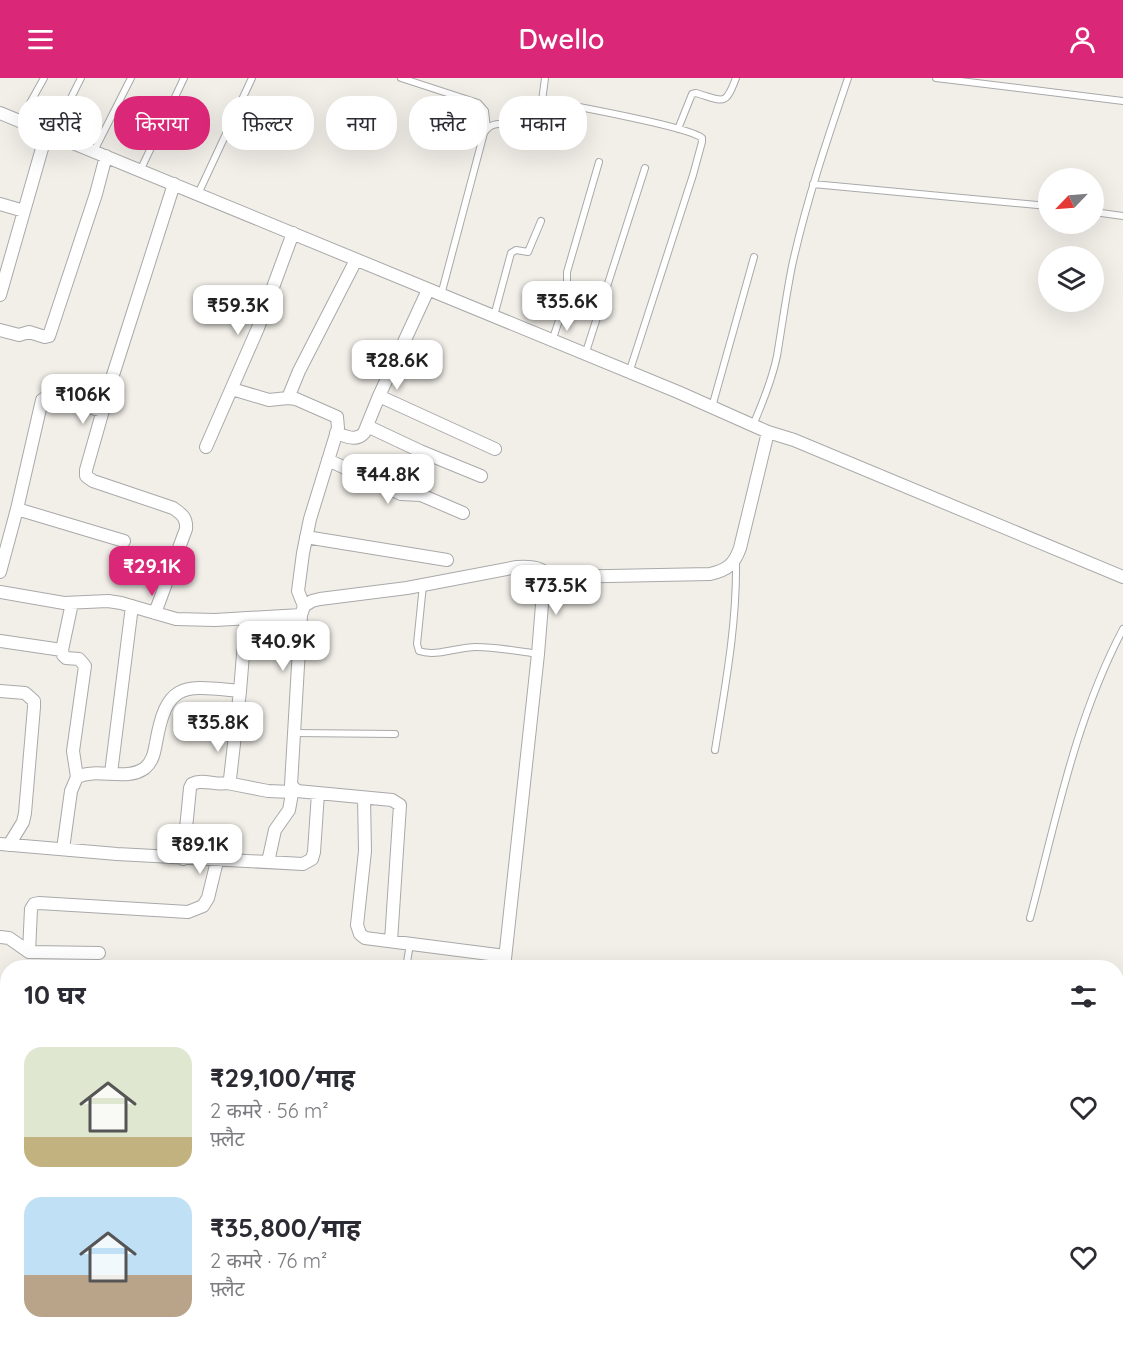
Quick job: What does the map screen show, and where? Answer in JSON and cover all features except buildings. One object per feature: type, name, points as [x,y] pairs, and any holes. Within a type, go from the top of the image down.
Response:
[{"type":"street","points":[[0,113],[18,120]]},
{"type":"street","points":[[0,295],[44,150]]},
{"type":"street","points":[[94,151],[768,432],[794,440],[1123,577]]},
{"type":"street","points":[[0,330],[19,335],[31,332],[45,337],[49,336],[96,194],[106,156]]},
{"type":"street","points":[[155,614],[187,521],[173,508],[93,481],[86,476],[86,470],[112,375],[174,184]]},
{"type":"street","points":[[0,204],[24,211]]},
{"type":"street","points":[[206,447],[258,328],[293,233]]},
{"type":"street","points":[[288,398],[299,371],[356,260]]},
{"type":"street","points":[[336,433],[355,439],[360,437],[428,290]]},
{"type":"street","points":[[232,389],[269,400],[288,398],[334,414],[339,422],[306,537],[298,584],[303,610],[292,790],[289,810],[275,830],[268,862]]},
{"type":"street","points":[[0,572],[42,400],[48,396],[103,411]]},
{"type":"street","points":[[379,396],[495,449]]},
{"type":"street","points":[[367,426],[481,476]]},
{"type":"street","points":[[504,960],[543,592],[546,585],[553,579],[710,574],[729,568],[736,560],[768,432]]},
{"type":"street","points":[[328,460],[401,494],[421,495],[463,513]]},
{"type":"street","points":[[17,508],[124,541]]},
{"type":"street","points":[[306,537],[447,560]]},
{"type":"street","points":[[0,592],[72,603],[108,601],[176,619],[195,620],[246,618],[303,610],[320,599],[423,585],[532,566],[544,570],[553,579]]},
{"type":"street","points":[[63,849],[71,790],[77,777],[73,751],[84,666],[80,659],[66,658],[62,650],[72,603]]},
{"type":"street","points":[[111,773],[132,606]]},
{"type":"street","points":[[227,783],[230,779],[246,618]]},
{"type":"street","points":[[0,641],[62,650]]},
{"type":"street","points":[[77,777],[92,772],[136,772],[145,767],[153,758],[163,710],[170,698],[184,690],[199,688],[240,691]]},
{"type":"street","points":[[0,691],[25,693],[34,700],[25,813],[23,822],[5,844]]},
{"type":"street","points":[[183,859],[190,788],[192,784],[200,781],[227,783],[268,791],[292,790],[397,801],[401,811],[391,941]]},
{"type":"street","points":[[5,844],[183,859],[303,864],[312,859],[318,794]]},
{"type":"street","points":[[364,798],[365,850],[357,925],[360,934],[365,938],[494,960]]},
{"type":"street","points":[[29,952],[31,909],[34,904],[93,905],[188,912],[202,906],[208,898],[217,861]]},
{"type":"street","points":[[0,937],[9,938],[29,952],[99,953]]},
{"type":"lane","points":[[34,96],[44,78]]},
{"type":"lane","points":[[71,96],[81,78]]},
{"type":"lane","points":[[94,151],[131,78]]},
{"type":"lane","points":[[140,171],[184,78]]},
{"type":"lane","points":[[198,194],[252,78]]},
{"type":"lane","points":[[401,78],[456,96]]},
{"type":"lane","points":[[543,96],[545,78]]},
{"type":"lane","points":[[678,129],[692,94],[726,99],[736,78]]},
{"type":"lane","points":[[753,425],[765,398],[776,358],[792,268],[813,184],[848,78]]},
{"type":"lane","points":[[937,78],[1123,101]]},
{"type":"lane","points":[[587,108],[700,135],[702,142],[629,374]]},
{"type":"lane","points":[[487,129],[499,124]]},
{"type":"lane","points":[[441,296],[480,150]]},
{"type":"lane","points":[[552,342],[567,297],[567,272],[599,162]]},
{"type":"lane","points":[[584,355],[645,168]]},
{"type":"lane","points":[[813,184],[1038,205]]},
{"type":"lane","points":[[1104,213],[1123,216]]},
{"type":"lane","points":[[494,316],[511,253],[516,250],[525,253],[530,250],[541,221]]},
{"type":"lane","points":[[712,407],[754,257]]},
{"type":"lane","points":[[715,750],[734,627],[736,560]]},
{"type":"lane","points":[[423,585],[417,644],[419,651],[438,652],[477,647],[538,654]]},
{"type":"lane","points":[[1030,918],[1075,744],[1088,706],[1123,629]]},
{"type":"lane","points":[[294,733],[395,734]]},
{"type":"lane","points":[[407,960],[410,944]]}]
